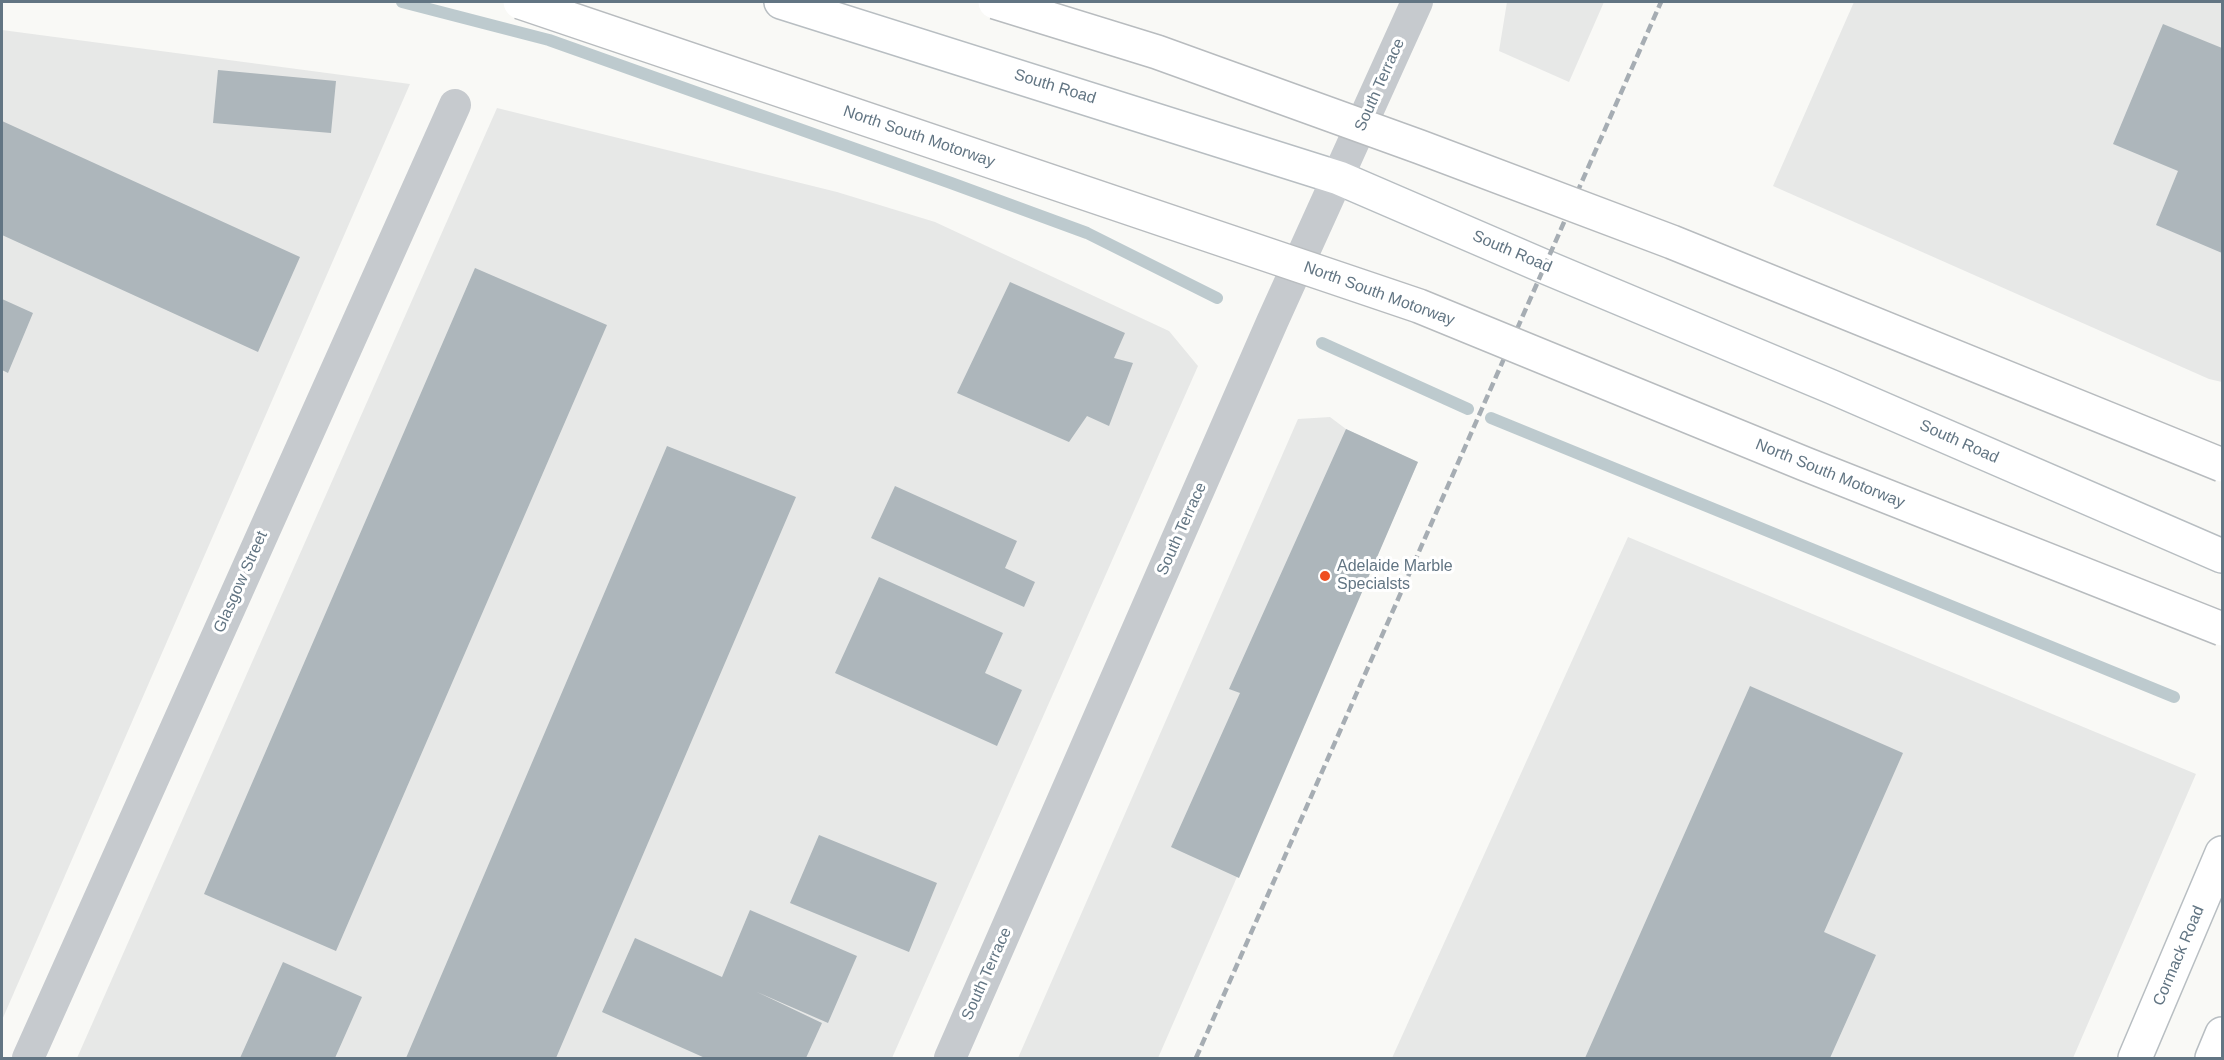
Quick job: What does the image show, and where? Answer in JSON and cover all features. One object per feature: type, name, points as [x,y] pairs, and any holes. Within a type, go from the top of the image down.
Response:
[{"type":"main road","name":"North South Motorway","points":[[520,2],[1419,306],[1805,464],[2223,629]]},
{"type":"main road","name":"South Road","points":[[781,2],[1339,178],[1832,387],[2220,563]]},
{"type":"main road","points":[[995,2],[1157,52],[1420,147],[1672,242],[2223,465]]},
{"type":"main road","name":"Cormack Road","points":[[2135,1059],[2223,853]]},
{"type":"main road","points":[[2212,1059],[2223,1034]]},
{"type":"street","name":"South Terrace","points":[[950,1059],[1274,320],[1417,2]]},
{"type":"street","name":"Glasgow Street","points":[[28,1059],[455,105]]},
{"type":"shaded area","points":[[1507,2],[1604,2],[1569,82],[1499,51]]},
{"type":"shaded area","points":[[1854,2],[2222,2],[2222,382],[2209,379],[1773,186]]},
{"type":"shaded area","points":[[2,30],[410,84],[2,1020]]},
{"type":"shaded area","points":[[497,108],[837,192],[935,222],[1169,331],[1198,366],[892,1058],[77,1058]]},
{"type":"shaded area","points":[[1330,417],[1346,429],[1418,462],[1158,1058],[1018,1058],[1298,419]]},
{"type":"shaded area","points":[[1628,537],[2196,774],[2073,1058],[1392,1058]]},
{"type":"building","points":[[2163,24],[2222,48],[2222,253],[2156,225],[2178,171],[2113,144]]},
{"type":"building","points":[[218,70],[336,81],[331,133],[213,123]]},
{"type":"building","points":[[2,121],[300,257],[258,352],[2,235]]},
{"type":"building","points":[[475,268],[607,325],[336,951],[204,894]]},
{"type":"building","points":[[1010,282],[1125,333],[1114,358],[1133,363],[1109,426],[1087,416],[1069,442],[957,393]]},
{"type":"building","points":[[2,299],[33,313],[8,373],[2,370]]},
{"type":"building","name":"Adelaide Marble Specialsts","points":[[1346,429],[1418,462],[1239,878],[1171,847],[1240,693],[1229,689]]},
{"type":"building","points":[[667,446],[796,497],[556,1058],[406,1058]]},
{"type":"building","points":[[895,486],[1017,541],[1005,568],[1035,582],[1024,607],[871,538]]},
{"type":"building","points":[[879,577],[1003,633],[985,673],[1022,690],[997,746],[835,673]]},
{"type":"building","points":[[1750,686],[1903,753],[1824,932],[1876,955],[1830,1058],[1585,1058]]},
{"type":"building","points":[[819,835],[937,883],[909,952],[790,903]]},
{"type":"building","points":[[750,910],[857,956],[828,1023],[757,992],[822,1023],[806,1058],[705,1058],[602,1012],[635,938],[722,977]]},
{"type":"building","points":[[283,962],[362,997],[335,1058],[240,1058]]},
{"type":"waterway","points":[[402,2],[549,40],[951,183],[1087,233],[1217,298]]},
{"type":"waterway","points":[[1322,343],[1468,409]]},
{"type":"waterway","points":[[1491,418],[2174,697]]},
{"type":"railway","points":[[1196,1058],[1661,2]]},
{"type":"place","name":"Adelaide Marble Specialsts","points":[[1325,576]]}]
